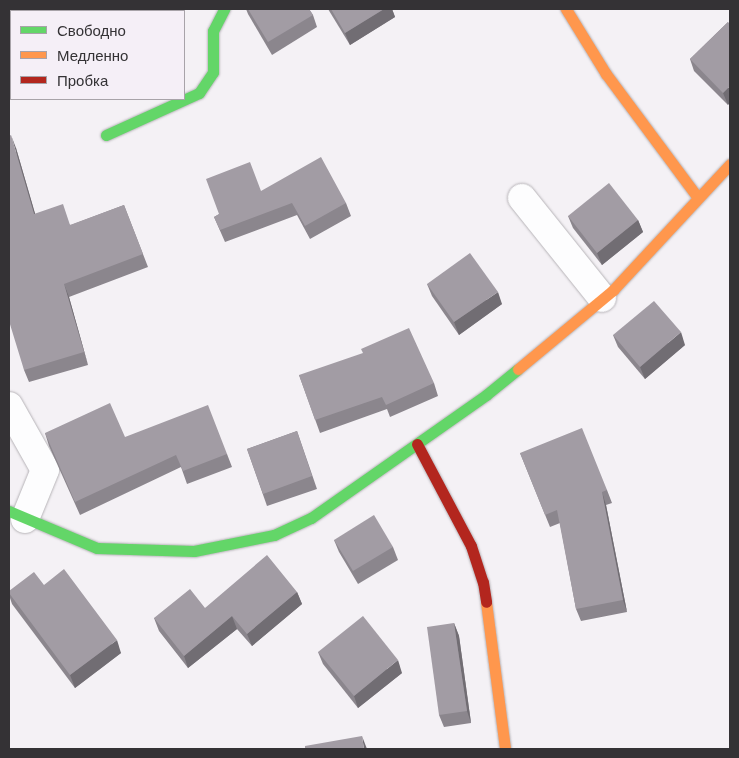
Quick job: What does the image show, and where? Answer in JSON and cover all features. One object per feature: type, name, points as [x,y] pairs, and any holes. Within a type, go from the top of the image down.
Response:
[{"type":"street","points":[[185,99],[199,93],[214,72],[213,31],[224,9]]},
{"type":"street","points":[[566,9],[606,74],[698,198]]},
{"type":"street","points":[[106,135],[184,100]]},
{"type":"street","points":[[9,406],[45,470],[17,515],[97,548],[194,551],[274,535],[312,518],[486,395],[602,298],[730,164]]},
{"type":"street","points":[[522,198],[602,298]]},
{"type":"street","points":[[417,444],[471,546],[483,582],[505,749]]},
{"type":"building","points":[[22,9],[70,9],[67,10]]},
{"type":"building","points":[[248,9],[309,9],[313,15],[268,42]]},
{"type":"building","points":[[331,9],[384,9],[345,33]]},
{"type":"building","points":[[728,22],[730,24],[730,86],[723,93],[690,59]]},
{"type":"building","points":[[11,135],[34,214],[63,204],[70,225],[124,205],[143,254],[64,284],[84,352],[24,370],[9,321],[9,136]]},
{"type":"building","points":[[321,157],[346,203],[305,226],[292,203],[220,230],[214,217],[219,214],[206,179],[250,162],[261,191]]},
{"type":"building","points":[[609,183],[638,220],[597,253],[568,216]]},
{"type":"building","points":[[470,253],[498,292],[454,322],[427,284]]},
{"type":"building","points":[[654,301],[681,332],[640,367],[613,335]]},
{"type":"building","points":[[409,328],[434,383],[386,405],[382,397],[315,420],[299,375],[363,353],[361,349]]},
{"type":"building","points":[[110,403],[125,437],[208,405],[227,454],[183,471],[176,455],[75,502],[45,433]]},
{"type":"building","points":[[582,428],[607,490],[602,492],[623,600],[576,609],[557,510],[545,515],[520,453]]},
{"type":"building","points":[[297,431],[312,476],[263,494],[247,449]]},
{"type":"building","points":[[374,515],[393,547],[353,571],[334,540]]},
{"type":"building","points":[[267,555],[297,592],[247,634],[232,616],[184,656],[154,618],[190,589],[205,608]]},
{"type":"building","points":[[64,569],[117,640],[70,675],[9,593],[9,591],[34,572],[44,585]]},
{"type":"building","points":[[363,616],[398,660],[354,696],[318,652]]},
{"type":"building","points":[[454,623],[467,711],[439,715],[427,627]]},
{"type":"building","points":[[362,736],[364,749],[305,749],[305,746]]},
{"type":"traffic: fast","points":[[185,99],[199,93],[213,72],[213,31],[224,9]]},
{"type":"traffic: fast","points":[[106,135],[184,100]]},
{"type":"traffic: fast","points":[[9,511],[97,548],[194,551],[274,535],[311,518],[486,395],[518,369]]},
{"type":"traffic: slow","points":[[566,9],[606,74],[698,198]]},
{"type":"traffic: slow","points":[[518,369],[613,290],[730,164]]},
{"type":"traffic: slow","points":[[486,602],[505,749]]},
{"type":"traffic: jam","points":[[417,444],[471,546],[483,582],[486,602]]}]
